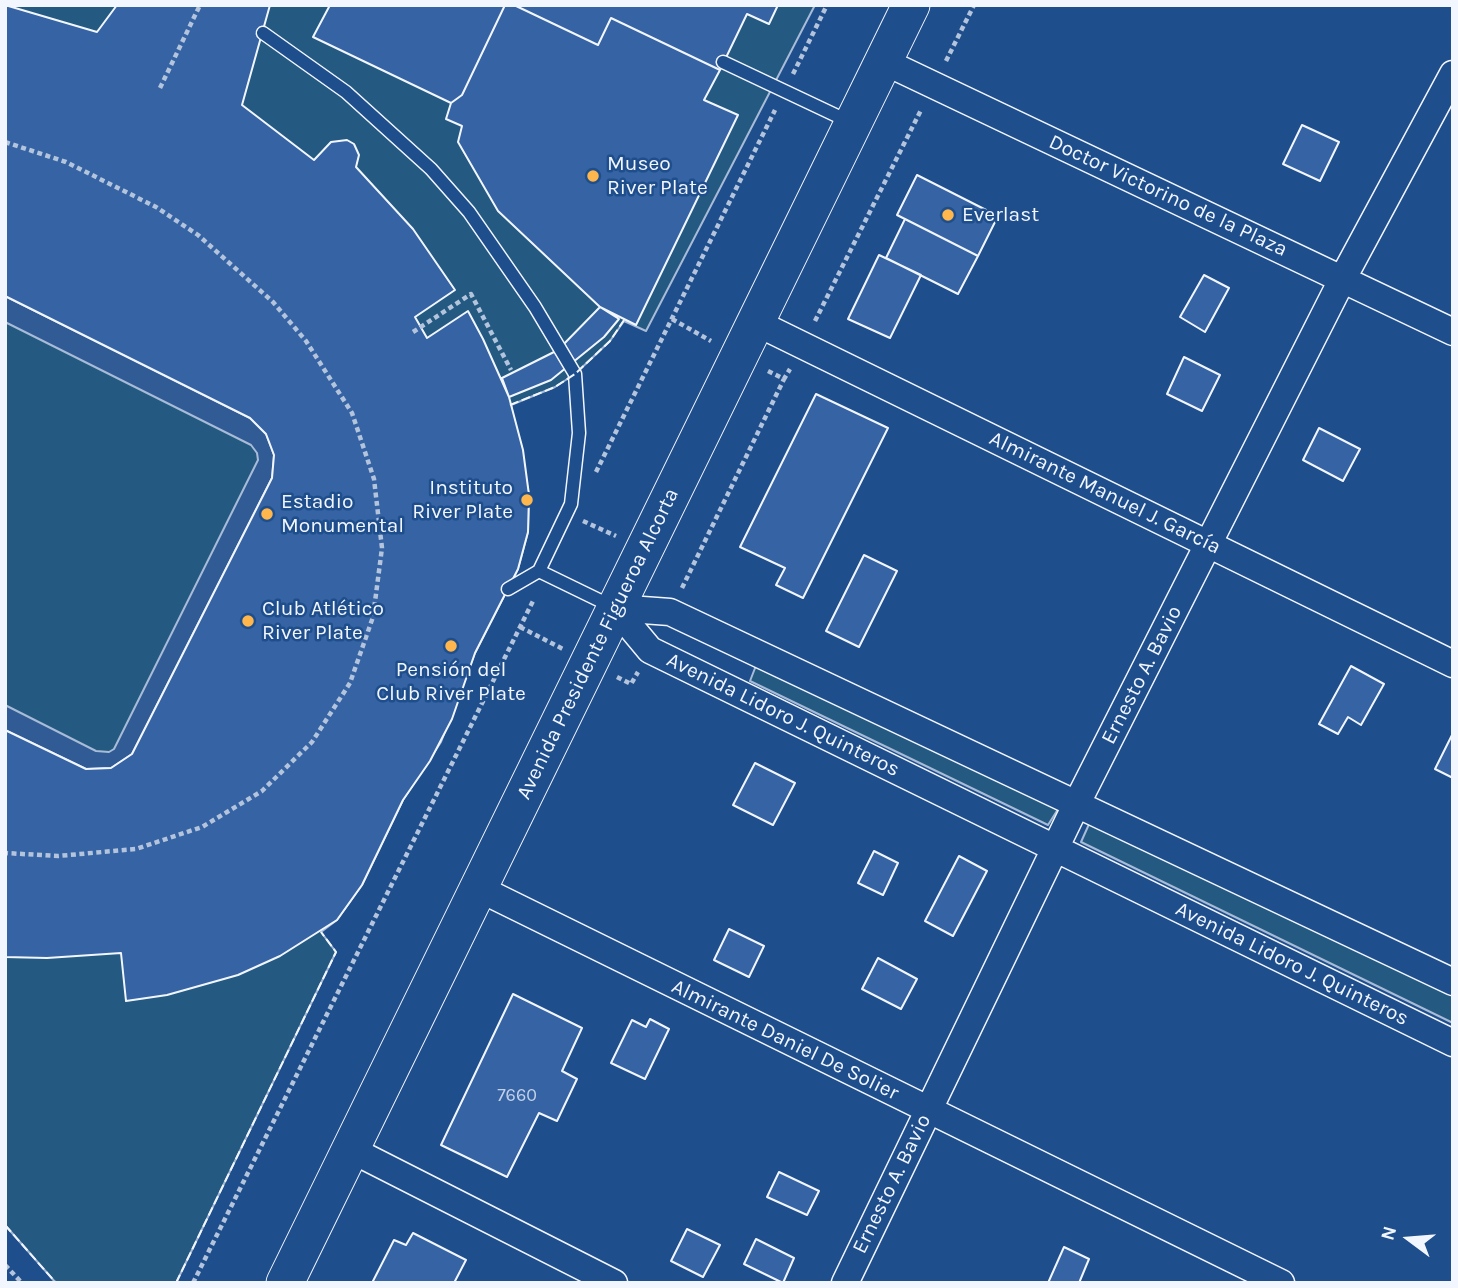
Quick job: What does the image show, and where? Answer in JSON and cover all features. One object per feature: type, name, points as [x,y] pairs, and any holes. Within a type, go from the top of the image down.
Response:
[{"type":"main road","name":"Avenida Presidente Figueroa Alcorta","points":[[285,1283],[911,5]]},
{"type":"street","name":"Doctor Victorino de la Plaza","points":[[883,61],[1453,332]]},
{"type":"street","name":"Ernesto A. Bavio","points":[[845,1283],[1077,803],[1343,278],[1453,74]]},
{"type":"street","name":"Almirante Manuel J. García","points":[[757,323],[1453,664]]},
{"type":"street","name":"Avenida Lidoro J. Quinteros","points":[[615,608],[670,612],[1453,982]]},
{"type":"street","name":"Avenida Lidoro J. Quinteros","points":[[615,608],[650,650],[1453,1043]]},
{"type":"street","name":"Almirante Daniel De Solier","points":[[478,888],[1281,1283]]},
{"type":"street","points":[[350,1149],[614,1283]]},
{"type":"lane","points":[[263,33],[346,92],[431,169],[503,259],[575,374],[579,433],[570,504],[543,572],[508,589]]},
{"type":"lane","points":[[723,62],[853,124]]},
{"type":"lane","points":[[543,572],[615,608]]},
{"type":"path","points":[[160,89],[200,5]]},
{"type":"path","points":[[593,480],[827,5]]},
{"type":"path","points":[[803,345],[974,5]]},
{"type":"path","points":[[5,142],[66,162],[156,207],[198,235],[273,302],[306,341],[352,413],[374,479],[382,548],[373,617],[350,683],[312,742],[262,791],[202,827],[136,849],[58,856],[5,853]]},
{"type":"path","points":[[413,332],[471,294],[500,343],[511,370]]},
{"type":"path","points":[[678,595],[784,379]]},
{"type":"path","points":[[193,1283],[543,572]]},
{"type":"path","points":[[5,1265],[22,1283]]},
{"type":"shaded area","name":"Club Atlético River Plate","points":[[5,5],[815,5],[646,331],[624,321],[610,341],[575,374],[555,387],[511,405],[529,495],[528,532],[518,569],[475,653],[441,742],[403,800],[362,885],[337,920],[321,932],[336,952],[176,1283],[56,1283],[5,1225]]},
{"type":"shaded area","points":[[5,296],[250,418],[266,434],[274,455],[272,478],[132,754],[111,768],[86,769],[5,730],[5,705],[96,751],[109,752],[114,749],[258,460],[257,453],[251,445],[5,322]]},
{"type":"shaded area","points":[[757,663],[1060,806],[1048,825],[750,681]]},
{"type":"shaded area","points":[[1090,822],[1453,996],[1453,1023],[1081,842]]},
{"type":"building","name":"Estadio Monumental","points":[[5,5],[97,32],[117,5],[270,5],[242,105],[314,160],[331,142],[347,140],[354,144],[359,155],[356,167],[413,229],[455,290],[415,317],[427,338],[468,311],[483,339],[509,397],[523,450],[529,495],[528,532],[518,569],[475,653],[452,719],[430,761],[403,800],[362,885],[337,920],[280,956],[238,975],[167,995],[126,1001],[121,953],[47,958],[5,957],[5,730],[86,769],[111,768],[132,754],[272,478],[274,455],[266,434],[250,418],[5,296]]},
{"type":"building","points":[[330,5],[505,5],[462,95],[451,103],[313,37]]},
{"type":"building","name":"Museo River Plate","points":[[505,5],[514,5],[598,45],[611,18],[720,70],[704,100],[738,115],[636,325],[600,307],[498,211],[458,142],[462,126],[446,119],[451,103],[462,95]]},
{"type":"building","points":[[514,5],[778,5],[769,24],[747,14],[720,70],[611,18],[598,45]]},
{"type":"building","points":[[1302,125],[1339,142],[1320,181],[1283,164]]},
{"type":"building","name":"Everlast","points":[[917,175],[998,216],[978,256],[897,215]]},
{"type":"building","points":[[905,219],[978,256],[958,294],[886,258]]},
{"type":"building","points":[[879,255],[921,275],[890,338],[848,319]]},
{"type":"building","points":[[1204,275],[1229,288],[1205,332],[1180,317]]},
{"type":"building","points":[[600,307],[619,319],[604,337],[551,380],[509,397],[502,378],[558,350]]},
{"type":"building","points":[[1184,357],[1220,375],[1202,411],[1167,394]]},
{"type":"building","points":[[816,394],[888,428],[803,598],[776,585],[785,568],[740,547]]},
{"type":"building","points":[[1319,428],[1360,449],[1343,481],[1303,460]]},
{"type":"building","points":[[864,555],[897,571],[859,647],[826,631]]},
{"type":"building","points":[[1351,666],[1384,684],[1361,725],[1348,717],[1338,734],[1319,724]]},
{"type":"building","points":[[1453,733],[1453,778],[1435,769]]},
{"type":"building","points":[[755,763],[795,783],[773,825],[733,805]]},
{"type":"building","points":[[874,851],[898,863],[883,895],[858,883]]},
{"type":"building","points":[[959,856],[987,871],[953,936],[925,921]]},
{"type":"building","points":[[729,929],[764,946],[749,977],[714,960]]},
{"type":"building","points":[[878,958],[917,979],[901,1009],[862,989]]},
{"type":"building","points":[[513,994],[582,1028],[562,1071],[577,1079],[557,1121],[539,1113],[507,1177],[441,1145]]},
{"type":"building","points":[[650,1019],[669,1029],[645,1079],[611,1063],[632,1020],[646,1027]]},
{"type":"building","points":[[779,1172],[819,1191],[807,1215],[767,1197]]},
{"type":"building","points":[[687,1229],[720,1245],[703,1277],[671,1261]]},
{"type":"building","points":[[413,1233],[466,1260],[454,1283],[372,1283],[394,1240],[406,1245]]},
{"type":"building","points":[[756,1239],[794,1258],[783,1283],[744,1264]]},
{"type":"building","points":[[1064,1247],[1089,1259],[1079,1283],[1048,1283]]},
{"type":"fence","points":[[510,405],[555,387],[575,374],[610,341],[624,320]]},
{"type":"fence","points":[[176,1283],[336,952],[321,932]]},
{"type":"fence","points":[[5,1225],[56,1283]]},
{"type":"place","name":"Museo River Plate","points":[[593,176]]},
{"type":"place","name":"Everlast","points":[[948,215]]},
{"type":"place","name":"Instituto River Plate","points":[[527,500]]},
{"type":"place","name":"Estadio Monumental","points":[[267,514]]},
{"type":"place","name":"Club Atlético River Plate","points":[[248,621]]},
{"type":"place","name":"Pensión del Club River Plate","points":[[451,646]]}]
